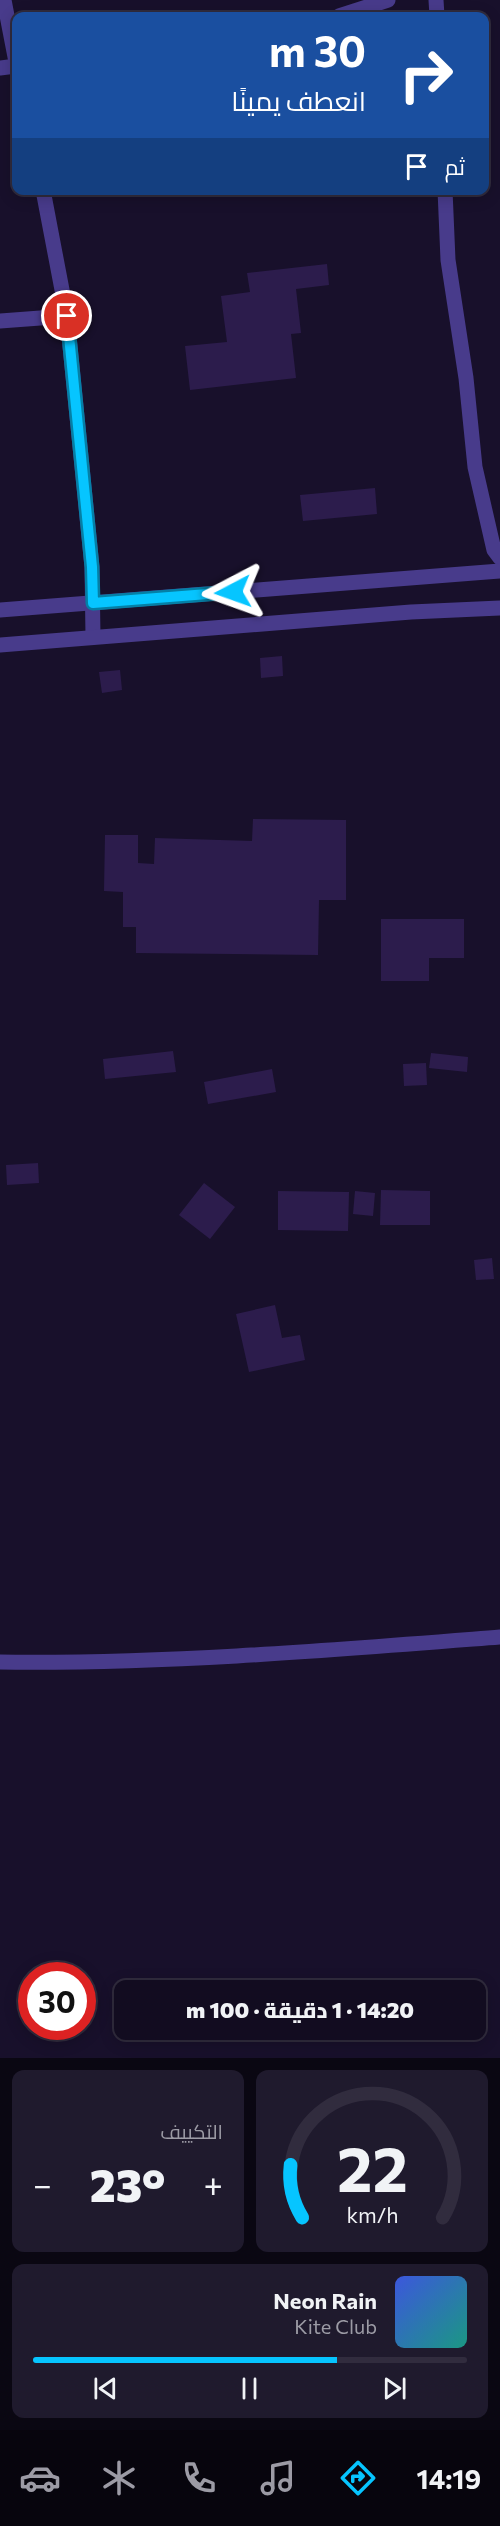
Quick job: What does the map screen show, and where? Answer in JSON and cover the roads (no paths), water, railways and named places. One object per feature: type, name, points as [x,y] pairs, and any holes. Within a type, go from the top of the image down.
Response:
[{"type":"street","points":[[4,0],[12,43]]},
{"type":"street","points":[[351,12],[388,0]]},
{"type":"street","points":[[44,195],[67,316],[92,567],[93,638]]},
{"type":"street","points":[[445,195],[448,260],[466,378],[475,467],[494,550],[500,558]]},
{"type":"street","points":[[0,321],[67,316]]},
{"type":"street","points":[[0,610],[500,571]]},
{"type":"street","points":[[0,645],[411,612],[500,608]]},
{"type":"street","points":[[0,1662],[77,1663],[277,1655],[500,1637]]}]
